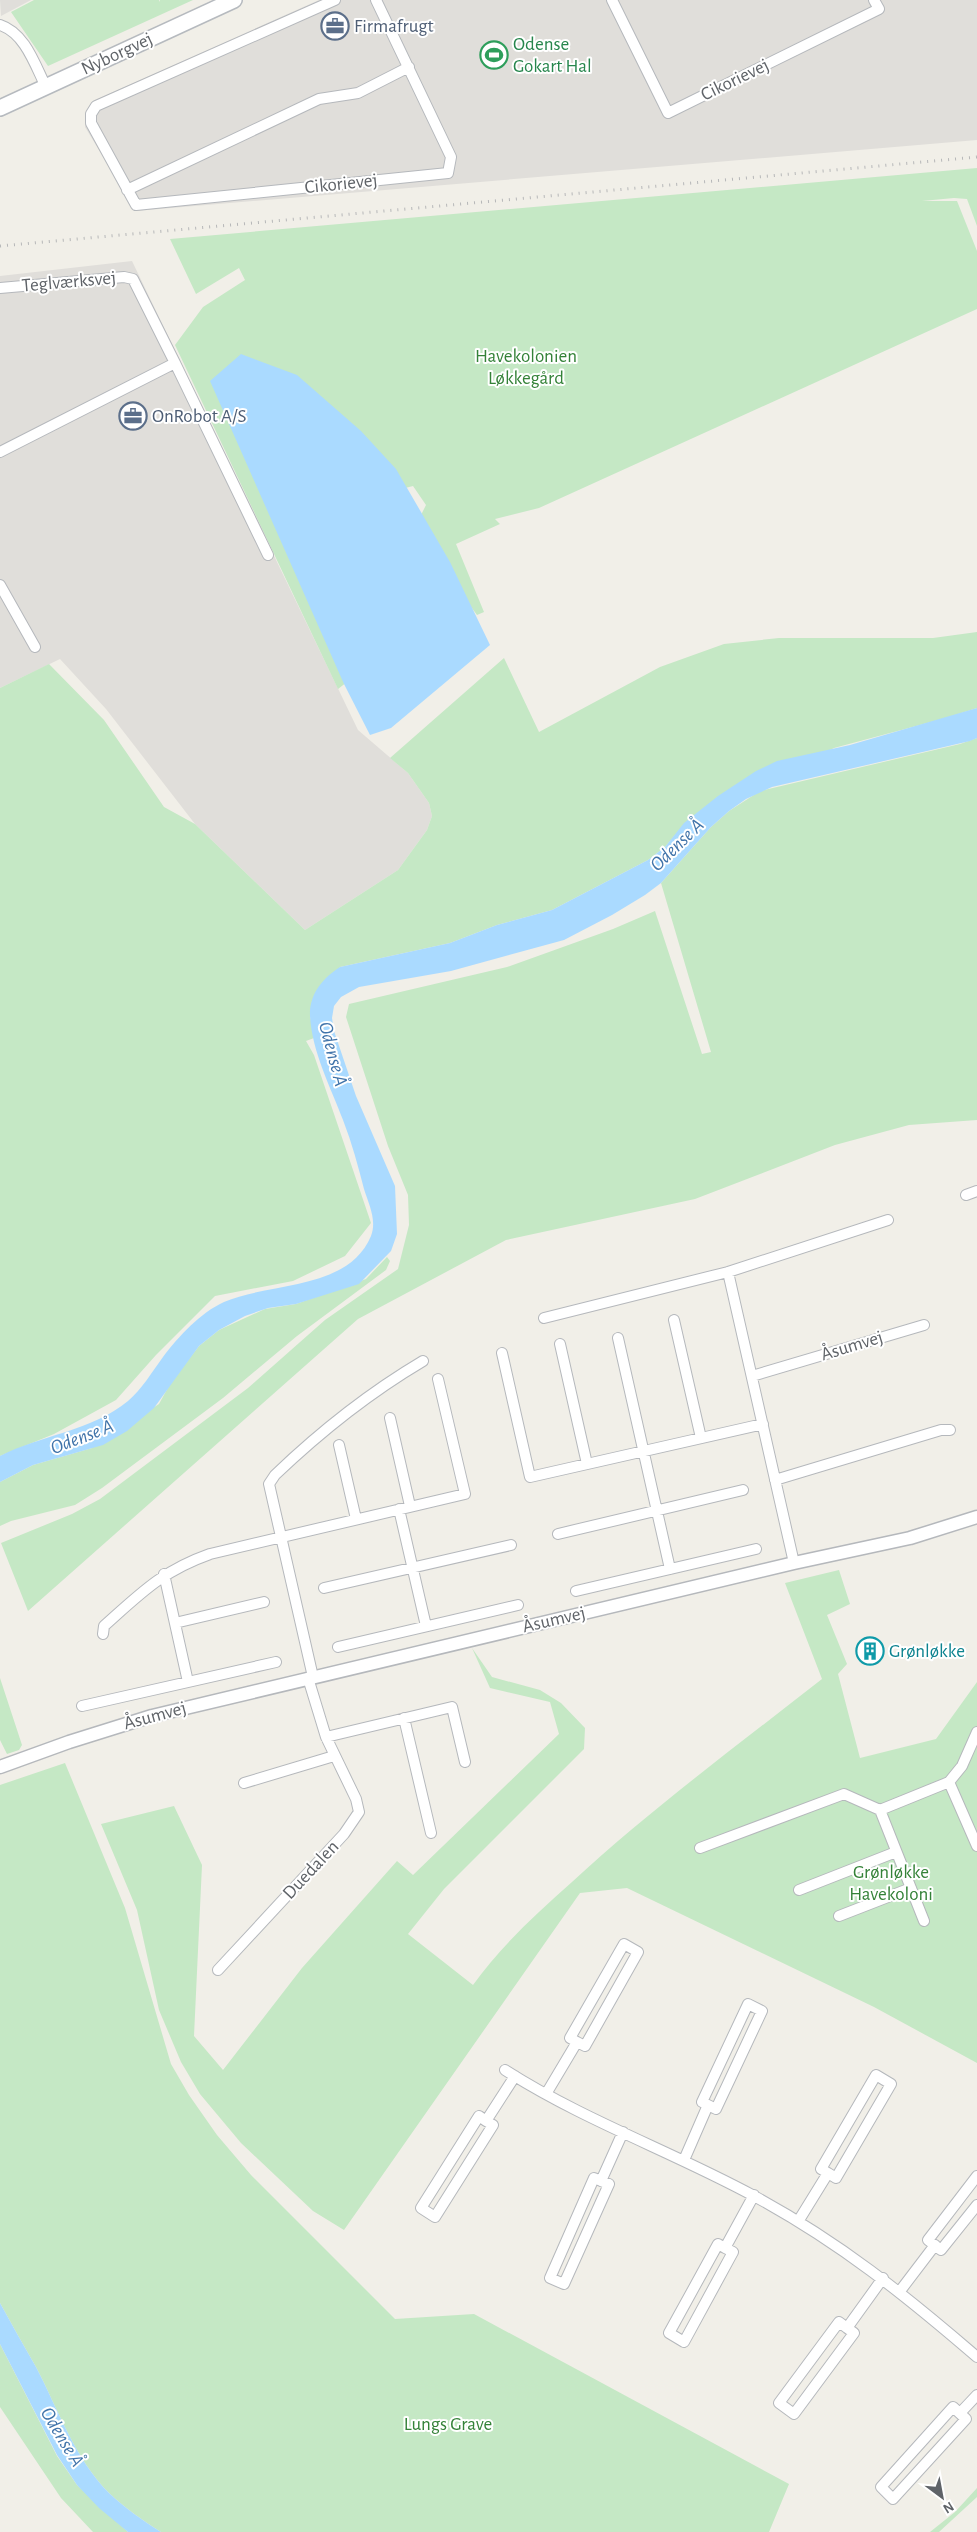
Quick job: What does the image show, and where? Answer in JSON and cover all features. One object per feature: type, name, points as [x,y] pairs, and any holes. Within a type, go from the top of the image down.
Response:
[{"type":"main road","name":"Nyborgvej","points":[[0,108],[234,0]]},
{"type":"street","name":"Cikorievej","points":[[335,0],[96,106],[91,114],[91,123],[136,205],[448,173],[451,157],[376,0]]},
{"type":"street","name":"Cikorievej","points":[[612,0],[668,114],[879,9],[874,0]]},
{"type":"street","points":[[0,25],[10,28],[21,40],[46,87]]},
{"type":"street","points":[[127,190],[319,99],[358,93],[409,67]]},
{"type":"street","name":"Teglværksvej","points":[[0,288],[124,277],[133,279],[268,555]]},
{"type":"street","points":[[0,452],[175,363]]},
{"type":"street","points":[[0,585],[36,647]]},
{"type":"street","points":[[966,1195],[977,1191]]},
{"type":"street","points":[[544,1318],[728,1272],[888,1220]]},
{"type":"street","points":[[728,1272],[794,1563]]},
{"type":"street","points":[[674,1320],[701,1438]]},
{"type":"street","name":"Åsumvej","points":[[752,1376],[924,1325]]},
{"type":"street","points":[[618,1338],[670,1569]]},
{"type":"street","points":[[560,1344],[587,1464]]},
{"type":"street","points":[[502,1353],[530,1477],[763,1424]]},
{"type":"street","points":[[311,1677],[270,1492],[271,1481],[330,1425],[396,1377],[423,1361]]},
{"type":"street","points":[[103,1634],[104,1626],[164,1574],[183,1564],[210,1554],[465,1494],[438,1379]]},
{"type":"street","points":[[390,1418],[410,1506]]},
{"type":"street","points":[[776,1480],[941,1430],[950,1430]]},
{"type":"street","points":[[339,1445],[356,1519]]},
{"type":"street","points":[[558,1534],[743,1490]]},
{"type":"street","points":[[399,1509],[426,1626]]},
{"type":"street","name":"Åsumvej","points":[[0,1767],[120,1725],[311,1677],[794,1563],[909,1538],[977,1518]]},
{"type":"street","points":[[324,1588],[511,1545]]},
{"type":"street","name":"Åsumvej","points":[[576,1591],[756,1549]]},
{"type":"street","name":"Åsumvej","points":[[164,1574],[188,1682]]},
{"type":"street","points":[[175,1623],[264,1602]]},
{"type":"street","name":"Åsumvej","points":[[338,1646],[518,1605]]},
{"type":"street","name":"Åsumvej","points":[[82,1706],[276,1662]]},
{"type":"street","name":"Duedalen","points":[[218,1970],[356,1819],[359,1812],[356,1799],[326,1737],[311,1677]]},
{"type":"street","points":[[326,1737],[452,1707],[464,1762]]},
{"type":"street","points":[[404,1718],[431,1834]]},
{"type":"street","points":[[880,1810],[949,1782],[962,1766],[977,1732]]},
{"type":"street","points":[[244,1783],[334,1756]]},
{"type":"street","points":[[949,1782],[977,1846]]},
{"type":"street","points":[[700,1848],[844,1794],[880,1810],[924,1922]]},
{"type":"street","points":[[799,1890],[896,1852]]},
{"type":"street","points":[[839,1916],[911,1888]]},
{"type":"street","points":[[624,1944],[638,1952],[585,2046],[577,2042],[570,2038],[624,1944]]},
{"type":"street","points":[[748,2004],[762,2011],[716,2109],[708,2105],[702,2102],[748,2004]]},
{"type":"street","points":[[546,2094],[577,2042]]},
{"type":"street","points":[[505,2070],[546,2094],[684,2160],[798,2220],[900,2291],[977,2357]]},
{"type":"street","points":[[486,2121],[515,2076]]},
{"type":"street","points":[[876,2076],[891,2084],[836,2178],[828,2173],[821,2169],[876,2076]]},
{"type":"street","points":[[684,2160],[708,2105]]},
{"type":"street","points":[[479,2116],[486,2121],[493,2125],[436,2217],[421,2208],[479,2116]]},
{"type":"street","points":[[601,2181],[623,2132]]},
{"type":"street","points":[[798,2220],[828,2173]]},
{"type":"street","points":[[977,2176],[928,2240],[942,2250],[977,2204]]},
{"type":"street","points":[[594,2178],[601,2181],[609,2184],[564,2284],[550,2278],[594,2178]]},
{"type":"street","points":[[725,2248],[754,2196]]},
{"type":"street","points":[[718,2244],[725,2248],[733,2252],[684,2342],[669,2334],[718,2244]]},
{"type":"street","points":[[900,2291],[935,2245]]},
{"type":"street","points":[[847,2328],[883,2278]]},
{"type":"street","points":[[839,2322],[847,2328],[854,2333],[794,2414],[780,2403],[839,2322]]},
{"type":"street","points":[[960,2413],[977,2395]]},
{"type":"street","points":[[953,2407],[960,2413],[966,2419],[893,2499],[880,2487],[953,2407]]},
{"type":"shaded area","points":[[0,0],[31,0],[1,16]]},
{"type":"shaded area","points":[[319,0],[977,0],[977,140],[136,211],[85,127],[87,110],[95,100]]},
{"type":"shaded area","points":[[132,261],[358,730],[408,773],[429,803],[432,816],[427,830],[398,870],[305,930],[195,824],[106,709],[60,659],[0,688],[0,276]]},
{"type":"green space","points":[[34,0],[159,0],[160,2],[160,0],[193,0],[48,66],[11,12]]},
{"type":"green space","name":"Havekolonien Løkkegård","points":[[977,168],[977,226],[967,199],[954,198],[922,201],[957,201],[977,251],[977,309],[539,508],[495,519],[500,524],[456,544],[484,612],[477,615],[414,529],[426,505],[413,486],[390,492],[347,682],[338,689],[175,345],[203,307],[245,280],[239,268],[196,294],[170,239]]},
{"type":"green space","points":[[977,632],[977,708],[834,748],[685,823],[665,847],[648,860],[552,910],[497,925],[450,943],[340,967],[310,1015],[314,1038],[306,1041],[314,1055],[371,1223],[345,1256],[293,1281],[215,1296],[156,1355],[116,1400],[54,1434],[0,1456],[0,688],[49,664],[104,720],[164,807],[195,824],[305,930],[398,870],[427,830],[432,816],[429,803],[408,773],[390,758],[504,658],[539,732],[660,667],[724,644],[779,638],[933,638]]},
{"type":"green space","points":[[977,738],[977,1120],[909,1125],[835,1145],[695,1199],[506,1240],[358,1319],[28,1611],[1,1543],[72,1514],[100,1499],[248,1388],[325,1320],[398,1269],[409,1225],[408,1195],[388,1146],[346,1017],[349,1004],[507,967],[613,929],[655,911],[702,1054],[711,1052],[661,883],[711,827],[729,811],[760,791],[960,744]]},
{"type":"green space","points":[[387,1257],[390,1261],[386,1270],[297,1336],[223,1398],[102,1488],[75,1505],[11,1521],[0,1526],[0,1482],[33,1465],[92,1448],[159,1404],[171,1382],[199,1346],[219,1330],[265,1309],[296,1304],[366,1279]]},
{"type":"green space","name":"Grønløkke Havekoloni","points":[[839,1570],[850,1604],[827,1615],[847,1664],[838,1674],[860,1758],[936,1739],[977,1682],[977,2063],[874,2007],[627,1888],[580,1893],[344,2230],[313,2211],[241,2143],[200,2094],[181,2062],[159,2010],[137,1910],[101,1824],[174,1806],[202,1865],[194,2036],[223,2070],[302,1968],[397,1861],[413,1875],[559,1734],[550,1702],[490,1688],[472,1648],[492,1677],[540,1690],[561,1703],[585,1728],[584,1749],[444,1889],[408,1934],[473,1985],[495,1957],[520,1931],[602,1855],[695,1778],[822,1679],[785,1583]]},
{"type":"green space","points":[[0,1678],[22,1745],[19,1750],[7,1754],[0,1740]]},
{"type":"green space","name":"Lungs Grave","points":[[65,1763],[125,1908],[171,2064],[189,2095],[217,2135],[251,2175],[395,2319],[474,2314],[789,2484],[769,2532],[161,2532],[121,2504],[97,2480],[68,2433],[36,2367],[0,2303],[0,1785]]},
{"type":"green space","points":[[0,2344],[57,2456],[77,2485],[128,2532],[93,2532],[61,2498],[0,2407]]},
{"type":"green space","points":[[977,2488],[977,2497],[939,2532],[930,2532],[955,2512]]},
{"type":"water","points":[[241,354],[297,375],[361,431],[396,469],[450,562],[490,645],[391,728],[370,735],[344,684],[210,381]]},
{"type":"water","name":"Odense Å","points":[[977,708],[977,738],[970,741],[772,787],[746,799],[711,827],[661,883],[612,915],[564,940],[451,971],[359,987],[341,997],[334,1006],[332,1018],[334,1031],[356,1096],[395,1186],[397,1234],[391,1251],[359,1284],[296,1304],[268,1308],[245,1316],[219,1330],[199,1346],[154,1408],[127,1431],[103,1445],[33,1465],[0,1482],[0,1456],[82,1426],[114,1411],[138,1391],[176,1341],[207,1312],[224,1302],[242,1296],[326,1276],[345,1267],[360,1254],[373,1230],[372,1212],[349,1137],[318,1056],[310,1016],[310,1008],[318,987],[334,971],[340,967],[450,943],[497,925],[552,910],[648,860],[665,847],[684,823],[718,796],[756,771],[777,761],[850,745]]},
{"type":"water","name":"Odense Å","points":[[0,2303],[36,2367],[86,2465],[109,2493],[134,2514],[161,2532],[128,2532],[99,2508],[77,2485],[57,2455],[0,2344]]},
{"type":"railway","points":[[0,246],[977,157]]},
{"type":"place","name":"Firmafrugt","points":[[335,26]]},
{"type":"place","name":"Odense Gokart Hal","points":[[494,55]]},
{"type":"place","name":"OnRobot A/S","points":[[133,416]]},
{"type":"place","name":"Grønløkke","points":[[870,1651]]}]
